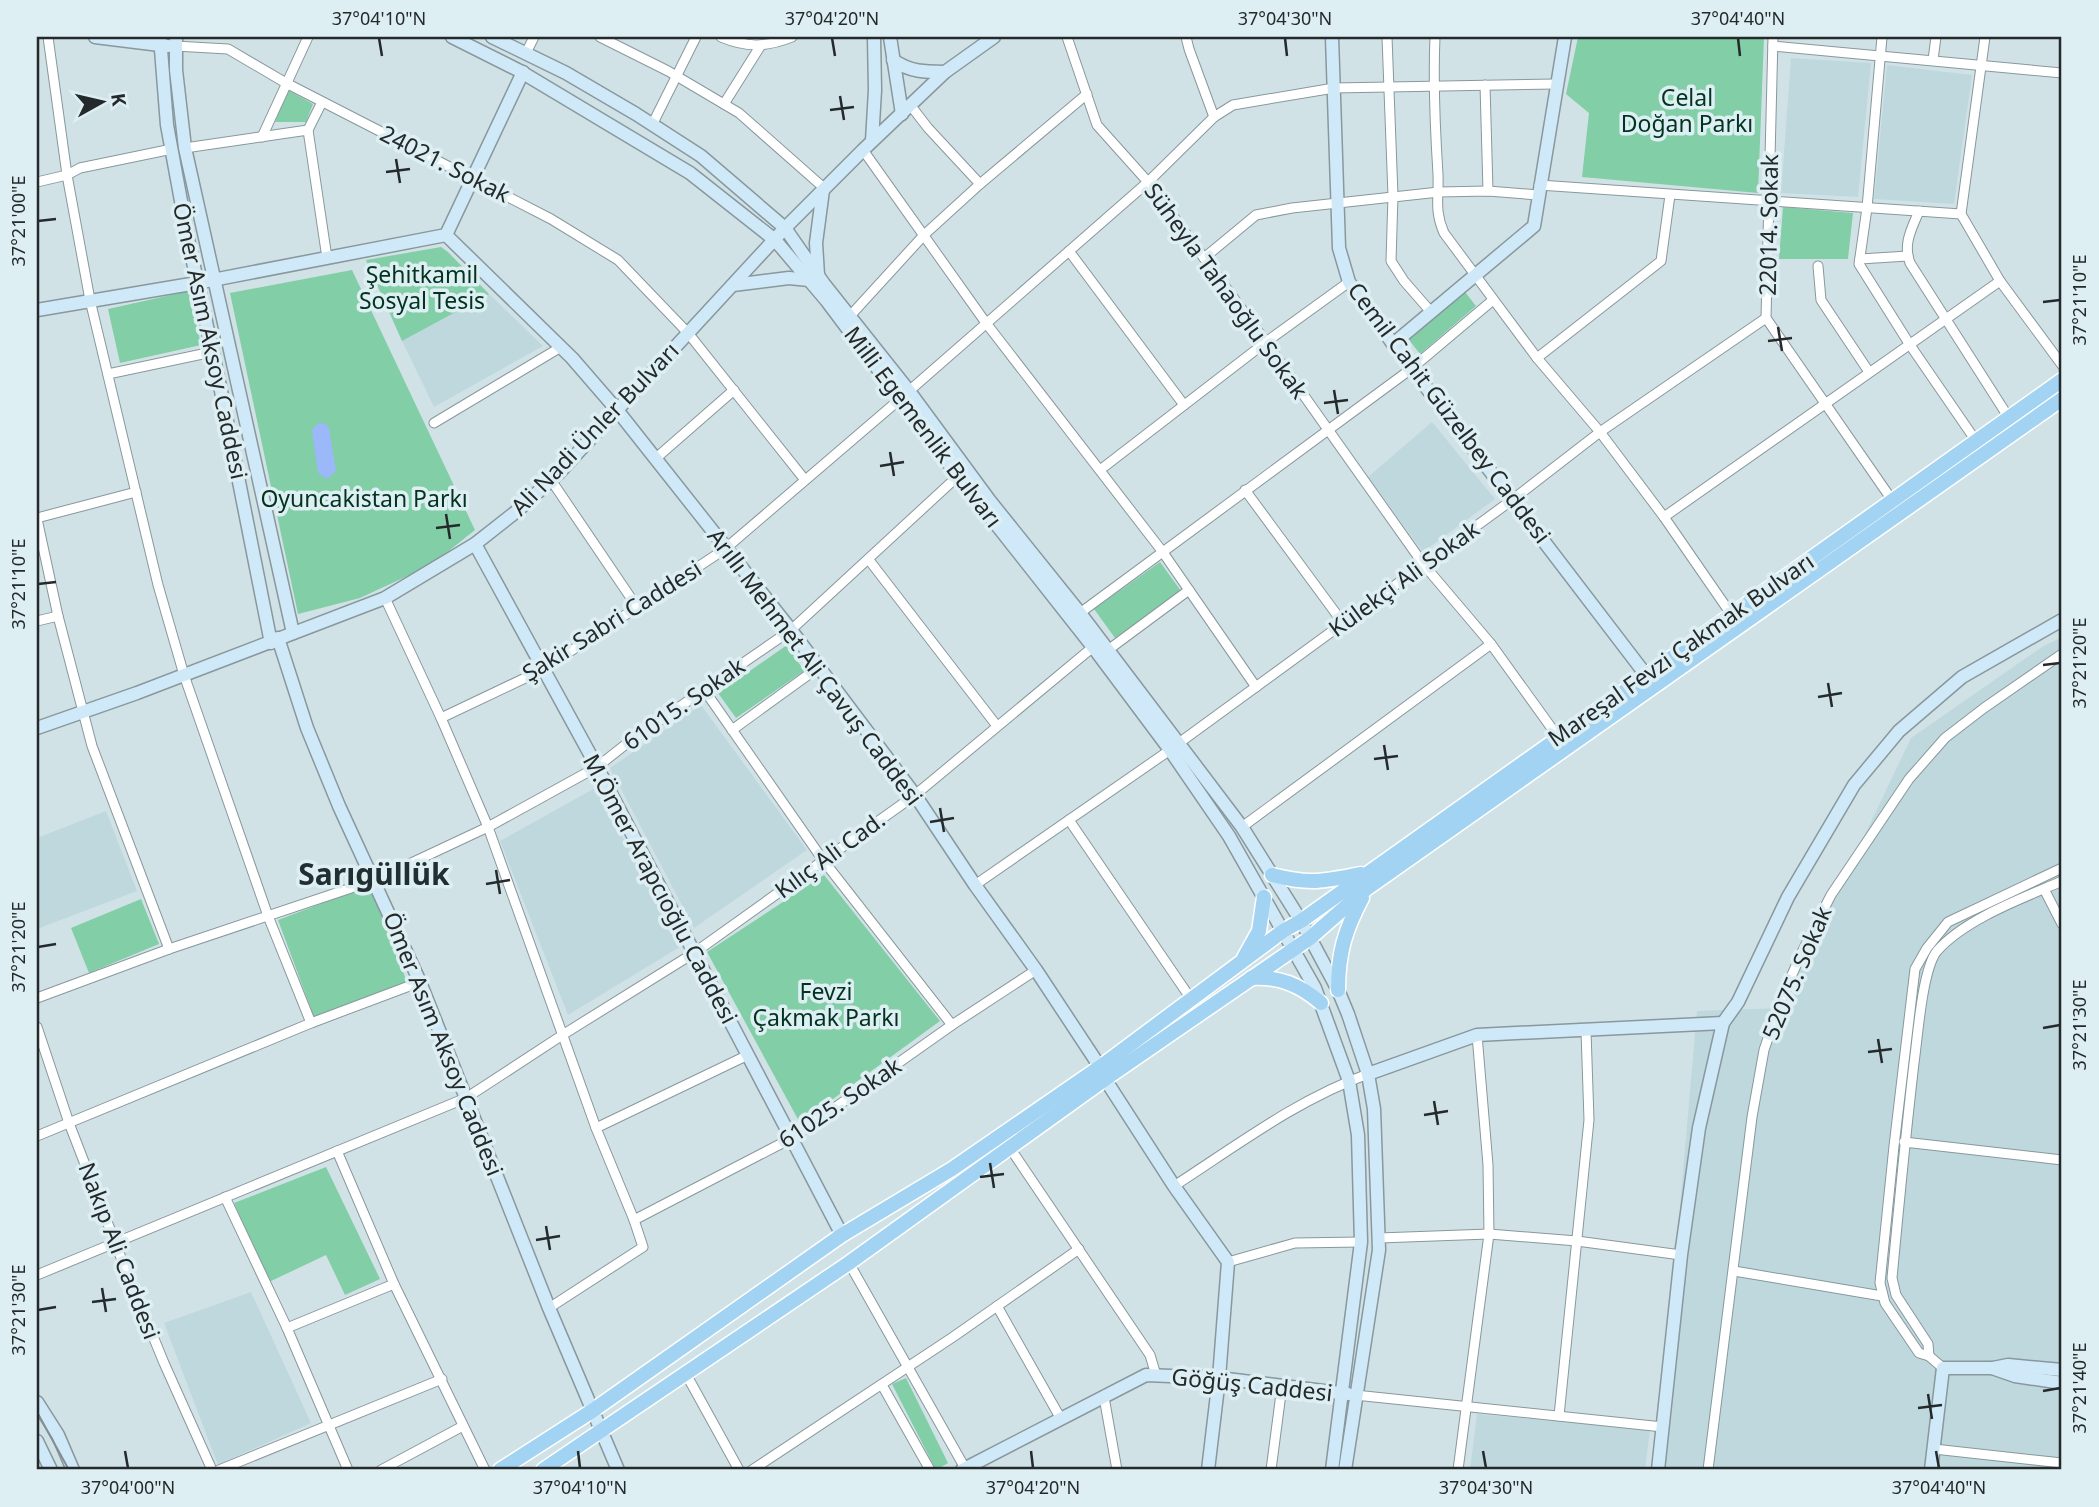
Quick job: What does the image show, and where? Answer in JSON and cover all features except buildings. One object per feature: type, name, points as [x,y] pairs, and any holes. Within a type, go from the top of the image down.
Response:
[{"type":"main road","name":"Mareşal Fevzi Çakmak Bulvarı","points":[[1103,1073],[1191,999],[1283,931],[1301,921],[2062,380]]},
{"type":"main road","points":[[500,1470],[592,1411],[842,1235],[952,1169],[1310,938],[1366,889],[2062,399]]},
{"type":"main road","points":[[1272,875],[1297,882],[1317,883],[1366,873]]},
{"type":"main road","points":[[1338,990],[1338,970],[1344,936],[1366,889]]},
{"type":"main road","points":[[1241,962],[1259,931],[1264,897]]},
{"type":"main road","points":[[1250,978],[1273,976],[1308,992],[1321,1003]]},
{"type":"main road","points":[[543,1470],[849,1263],[1010,1148],[1103,1073]]},
{"type":"street","points":[[48,37],[67,174],[90,300],[158,585],[184,675],[268,916],[311,1023]]},
{"type":"street","points":[[95,37],[175,41]]},
{"type":"street","points":[[262,136],[308,37]]},
{"type":"street","name":"Milli Egemenlik Bulvarı","points":[[452,37],[523,72],[690,173],[775,240],[850,316],[958,476],[1093,647],[1242,827],[1301,921],[1338,990],[1368,1074],[1374,1109],[1380,1238],[1377,1264],[1349,1394]]},
{"type":"street","name":"Milli Egemenlik Bulvarı","points":[[492,37],[566,73],[701,156],[785,228],[813,278],[1080,612],[1174,746],[1264,897],[1321,1003],[1349,1081],[1358,1135],[1361,1242],[1349,1394]]},
{"type":"street","points":[[526,53],[534,37]]},
{"type":"street","points":[[600,37],[675,75],[739,113],[824,189],[813,278],[762,280],[733,285]]},
{"type":"street","points":[[652,125],[696,37]]},
{"type":"street","points":[[721,37],[743,44],[761,45],[771,45],[792,37]]},
{"type":"street","points":[[874,37],[875,90],[867,146],[986,323],[1162,551],[1256,687]]},
{"type":"street","points":[[890,37],[907,110],[928,128],[980,184]]},
{"type":"street","name":"Ali Nadi Ünler Bulvarı","points":[[37,728],[385,598],[475,544],[517,512],[551,480],[785,228],[867,146],[975,43],[994,37]]},
{"type":"street","name":"Süheyla Tahaoğlu Sokak","points":[[1067,37],[1097,125],[1147,182],[1266,342],[1424,565],[1491,644],[1558,737]]},
{"type":"street","points":[[1186,37],[1214,117]]},
{"type":"street","name":"Cemil Cahit Güzelbey Caddesi","points":[[1332,37],[1339,248],[1349,282],[1411,369],[1646,675]]},
{"type":"street","points":[[1387,37],[1393,196],[1391,261],[1404,281],[1431,312]]},
{"type":"street","points":[[1435,37],[1433,86],[1438,192],[1436,215],[1444,233],[1537,358],[1600,432],[1664,517],[1731,614]]},
{"type":"street","points":[[1393,344],[1534,226],[1565,37]]},
{"type":"street","points":[[1882,37],[1867,208],[1859,264],[1910,345],[1976,441]]},
{"type":"street","points":[[1933,60],[1936,37]]},
{"type":"street","points":[[1985,37],[1961,214],[2000,281],[2062,365]]},
{"type":"street","name":"Ömer Asım Aksoy Caddesi","points":[[160,41],[197,283],[274,640],[340,806],[420,982],[549,1308],[618,1470]]},
{"type":"street","name":"Ömer Asım Aksoy Caddesi","points":[[175,41],[178,148],[213,279],[293,634]]},
{"type":"street","name":"24021. Sokak","points":[[175,41],[228,49],[322,102],[551,219],[618,260],[688,332],[805,480]]},
{"type":"street","points":[[1773,41],[1880,56],[2062,73]]},
{"type":"street","name":"22014. Sokak","points":[[1773,41],[1766,318],[1892,500]]},
{"type":"street","points":[[724,104],[761,45]]},
{"type":"street","points":[[894,60],[916,71],[944,72]]},
{"type":"street","points":[[37,310],[197,283],[446,235],[523,72]]},
{"type":"street","name":"Şakir Sabri Caddesi","points":[[441,718],[542,670],[725,549],[1069,251],[1147,182],[1214,117],[1233,105],[1334,88],[1556,84]]},
{"type":"street","points":[[1485,85],[1488,191]]},
{"type":"street","points":[[850,316],[925,235],[1087,93]]},
{"type":"street","points":[[322,102],[308,130],[327,258]]},
{"type":"street","points":[[37,182],[80,168],[178,148],[308,130]]},
{"type":"street","points":[[1204,258],[1256,215],[1338,202],[1438,192],[1539,190],[1670,195],[1961,214]]},
{"type":"street","points":[[1537,358],[1661,261],[1670,195]]},
{"type":"street","points":[[1919,211],[1908,238],[1908,256],[1945,320],[2009,418]]},
{"type":"street","name":"Arıllı Mehmet Ali Çavuş Caddesi","points":[[446,235],[561,347],[617,410],[791,629],[915,795],[1036,970],[1174,1186],[1228,1262]]},
{"type":"street","points":[[1069,251],[1184,405]]},
{"type":"street","points":[[1860,259],[1908,256]]},
{"type":"street","points":[[1818,266],[1821,300],[1869,373]]},
{"type":"street","points":[[1664,517],[2000,281]]},
{"type":"street","points":[[1100,470],[1266,342],[1349,282]]},
{"type":"street","points":[[1080,612],[1411,369],[1493,300]]},
{"type":"street","name":"Külekçi Ali Sokak","points":[[975,885],[1256,687],[1512,500],[1600,432],[1766,318]]},
{"type":"street","points":[[434,423],[561,347]]},
{"type":"street","points":[[108,374],[212,352]]},
{"type":"street","points":[[655,459],[734,390]]},
{"type":"street","name":"61015. Sokak","points":[[37,998],[169,949],[375,880],[488,827],[597,767],[631,740],[791,629],[958,476]]},
{"type":"street","points":[[551,480],[637,607]]},
{"type":"street","points":[[1245,490],[1343,623]]},
{"type":"street","points":[[136,492],[37,519],[58,615],[92,746],[169,949]]},
{"type":"street","name":"M.Ömer Arapcıoğlu Caddesi","points":[[475,544],[597,767],[842,1235]]},
{"type":"street","points":[[869,560],[997,726]]},
{"type":"street","points":[[1108,650],[1189,590]]},
{"type":"street","points":[[385,598],[488,827],[596,1128],[643,1247],[549,1308]]},
{"type":"street","points":[[37,621],[58,615]]},
{"type":"street","points":[[1658,1470],[1681,1255],[1699,1128],[1723,1023],[1738,1002],[1788,897],[1854,785],[1899,731],[1962,677],[2062,620]]},
{"type":"street","points":[[1242,827],[1491,644]]},
{"type":"street","name":"Kılıç Ali Cad.","points":[[37,1275],[466,1098],[694,953],[915,795],[1093,647]]},
{"type":"street","name":"52075. Sokak","points":[[1708,1470],[1752,1117],[1764,1050],[1782,997],[1831,895],[1909,779],[1945,738],[2062,654]]},
{"type":"street","points":[[732,730],[819,667]]},
{"type":"street","points":[[705,691],[823,860],[952,1025]]},
{"type":"street","points":[[1069,820],[1191,999]]},
{"type":"street","points":[[2062,868],[1948,922],[1927,948],[1916,969],[1880,1276],[1882,1296],[1889,1310],[1919,1353],[1929,1356],[1943,1368],[1992,1368],[2008,1365],[2062,1370]]},
{"type":"street","points":[[1929,1356],[1928,1344],[1896,1295],[1892,1278],[1904,1142],[1922,998],[1935,954],[1952,937],[1968,926],[2062,881]]},
{"type":"street","points":[[2044,889],[2062,924]]},
{"type":"street","name":"61025. Sokak","points":[[634,1220],[792,1138],[952,1025],[1036,970]]},
{"type":"street","points":[[37,1136],[311,1023],[420,982]]},
{"type":"street","points":[[1174,1186],[1284,1115],[1349,1081],[1477,1035],[1723,1023]]},
{"type":"street","name":"Nakıp Ali Caddesi","points":[[37,1027],[69,1123],[163,1363],[212,1470]]},
{"type":"street","points":[[1559,1416],[1589,1120],[1586,1031]]},
{"type":"street","points":[[1458,1470],[1489,1234],[1488,1165],[1477,1035]]},
{"type":"street","points":[[596,1128],[748,1055]]},
{"type":"street","points":[[1904,1142],[2062,1160]]},
{"type":"street","points":[[1010,1148],[1150,1355],[1156,1376]]},
{"type":"street","points":[[337,1151],[394,1284],[485,1470]]},
{"type":"street","points":[[225,1197],[287,1328],[348,1470]]},
{"type":"street","points":[[1380,1238],[1489,1234],[1577,1241],[1681,1255]]},
{"type":"street","points":[[1208,1470],[1219,1378],[1228,1262],[1295,1243],[1361,1242]]},
{"type":"street","points":[[752,1470],[882,1385],[1079,1249]]},
{"type":"street","points":[[849,1263],[963,1469]]},
{"type":"street","points":[[1734,1271],[1882,1296]]},
{"type":"street","points":[[287,1328],[394,1284]]},
{"type":"street","points":[[997,1306],[1061,1419]]},
{"type":"street","points":[[1931,1470],[1943,1368]]},
{"type":"street","points":[[1992,1368],[2015,1376],[2062,1383]]},
{"type":"street","points":[[686,1374],[739,1470]]},
{"type":"street","name":"Göğüş Caddesi","points":[[963,1469],[1146,1375],[1219,1378],[1349,1394]]},
{"type":"street","points":[[219,1470],[442,1379]]},
{"type":"street","points":[[882,1385],[930,1470]]},
{"type":"street","points":[[1271,1470],[1282,1386]]},
{"type":"street","points":[[1349,1394],[1663,1427]]},
{"type":"street","points":[[1332,1470],[1349,1394]]},
{"type":"street","points":[[1345,1470],[1349,1394]]},
{"type":"street","points":[[1104,1397],[1117,1470]]},
{"type":"street","points":[[37,1402],[58,1435],[74,1470]]},
{"type":"street","points":[[381,1470],[463,1426]]},
{"type":"street","points":[[38,1446],[51,1470]]},
{"type":"street","points":[[1934,1450],[2062,1463]]},
{"type":"shaded area","points":[[1791,58],[1871,63],[1858,197],[1781,193]]},
{"type":"shaded area","points":[[1887,65],[1972,75],[1954,204],[1874,199]]},
{"type":"shaded area","points":[[489,294],[543,346],[434,407],[402,341]]},
{"type":"shaded area","points":[[1432,422],[1495,499],[1423,552],[1368,477]]},
{"type":"shaded area","points":[[2062,637],[2062,1470],[1657,1470],[1697,1011],[1782,1008],[1911,738],[2042,647]]},
{"type":"shaded area","points":[[701,705],[807,850],[694,928],[610,768]]},
{"type":"shaded area","points":[[595,788],[683,945],[568,1015],[500,841]]},
{"type":"shaded area","points":[[106,811],[137,891],[37,929],[37,838]]},
{"type":"shaded area","points":[[251,1292],[311,1423],[218,1465],[164,1323]]},
{"type":"shaded area","points":[[1477,1414],[1650,1430],[1645,1470],[1470,1470]]},
{"type":"green space","name":"Celal Doğan Parkı","points":[[1578,37],[1764,37],[1758,193],[1582,177],[1589,113],[1566,94]]},
{"type":"green space","points":[[288,90],[313,104],[306,122],[275,122]]},
{"type":"green space","points":[[1783,207],[1853,213],[1848,259],[1779,259]]},
{"type":"green space","name":"Şehitkamil Sosyal Tesis","points":[[441,247],[489,294],[402,341],[366,260]]},
{"type":"green space","name":"Oyuncakistan Parkı","points":[[352,270],[475,530],[431,565],[360,598],[298,614],[230,293]]},
{"type":"green space","points":[[189,291],[201,345],[120,363],[108,309]]},
{"type":"green space","points":[[1465,292],[1476,306],[1420,354],[1409,340]]},
{"type":"green space","points":[[1160,562],[1181,591],[1115,638],[1094,609]]},
{"type":"green space","points":[[787,645],[804,671],[736,718],[718,693]]},
{"type":"green space","name":"Fevzi Çakmak Parkı","points":[[824,875],[940,1021],[800,1123],[707,952]]},
{"type":"green space","points":[[370,885],[407,982],[314,1017],[278,920]]},
{"type":"green space","points":[[141,899],[159,944],[89,973],[71,928]]},
{"type":"green space","points":[[326,1167],[380,1279],[345,1295],[326,1255],[269,1282],[234,1203]]},
{"type":"green space","points":[[906,1378],[948,1463],[936,1470],[892,1384]]},
{"type":"water","points":[[321,423],[329,428],[336,471],[327,479],[318,473],[312,430]]},
{"type":"tram line","points":[[37,1412],[69,1470]]},
{"type":"district","name":"Sarıgüllük","points":[[374,875]]}]
